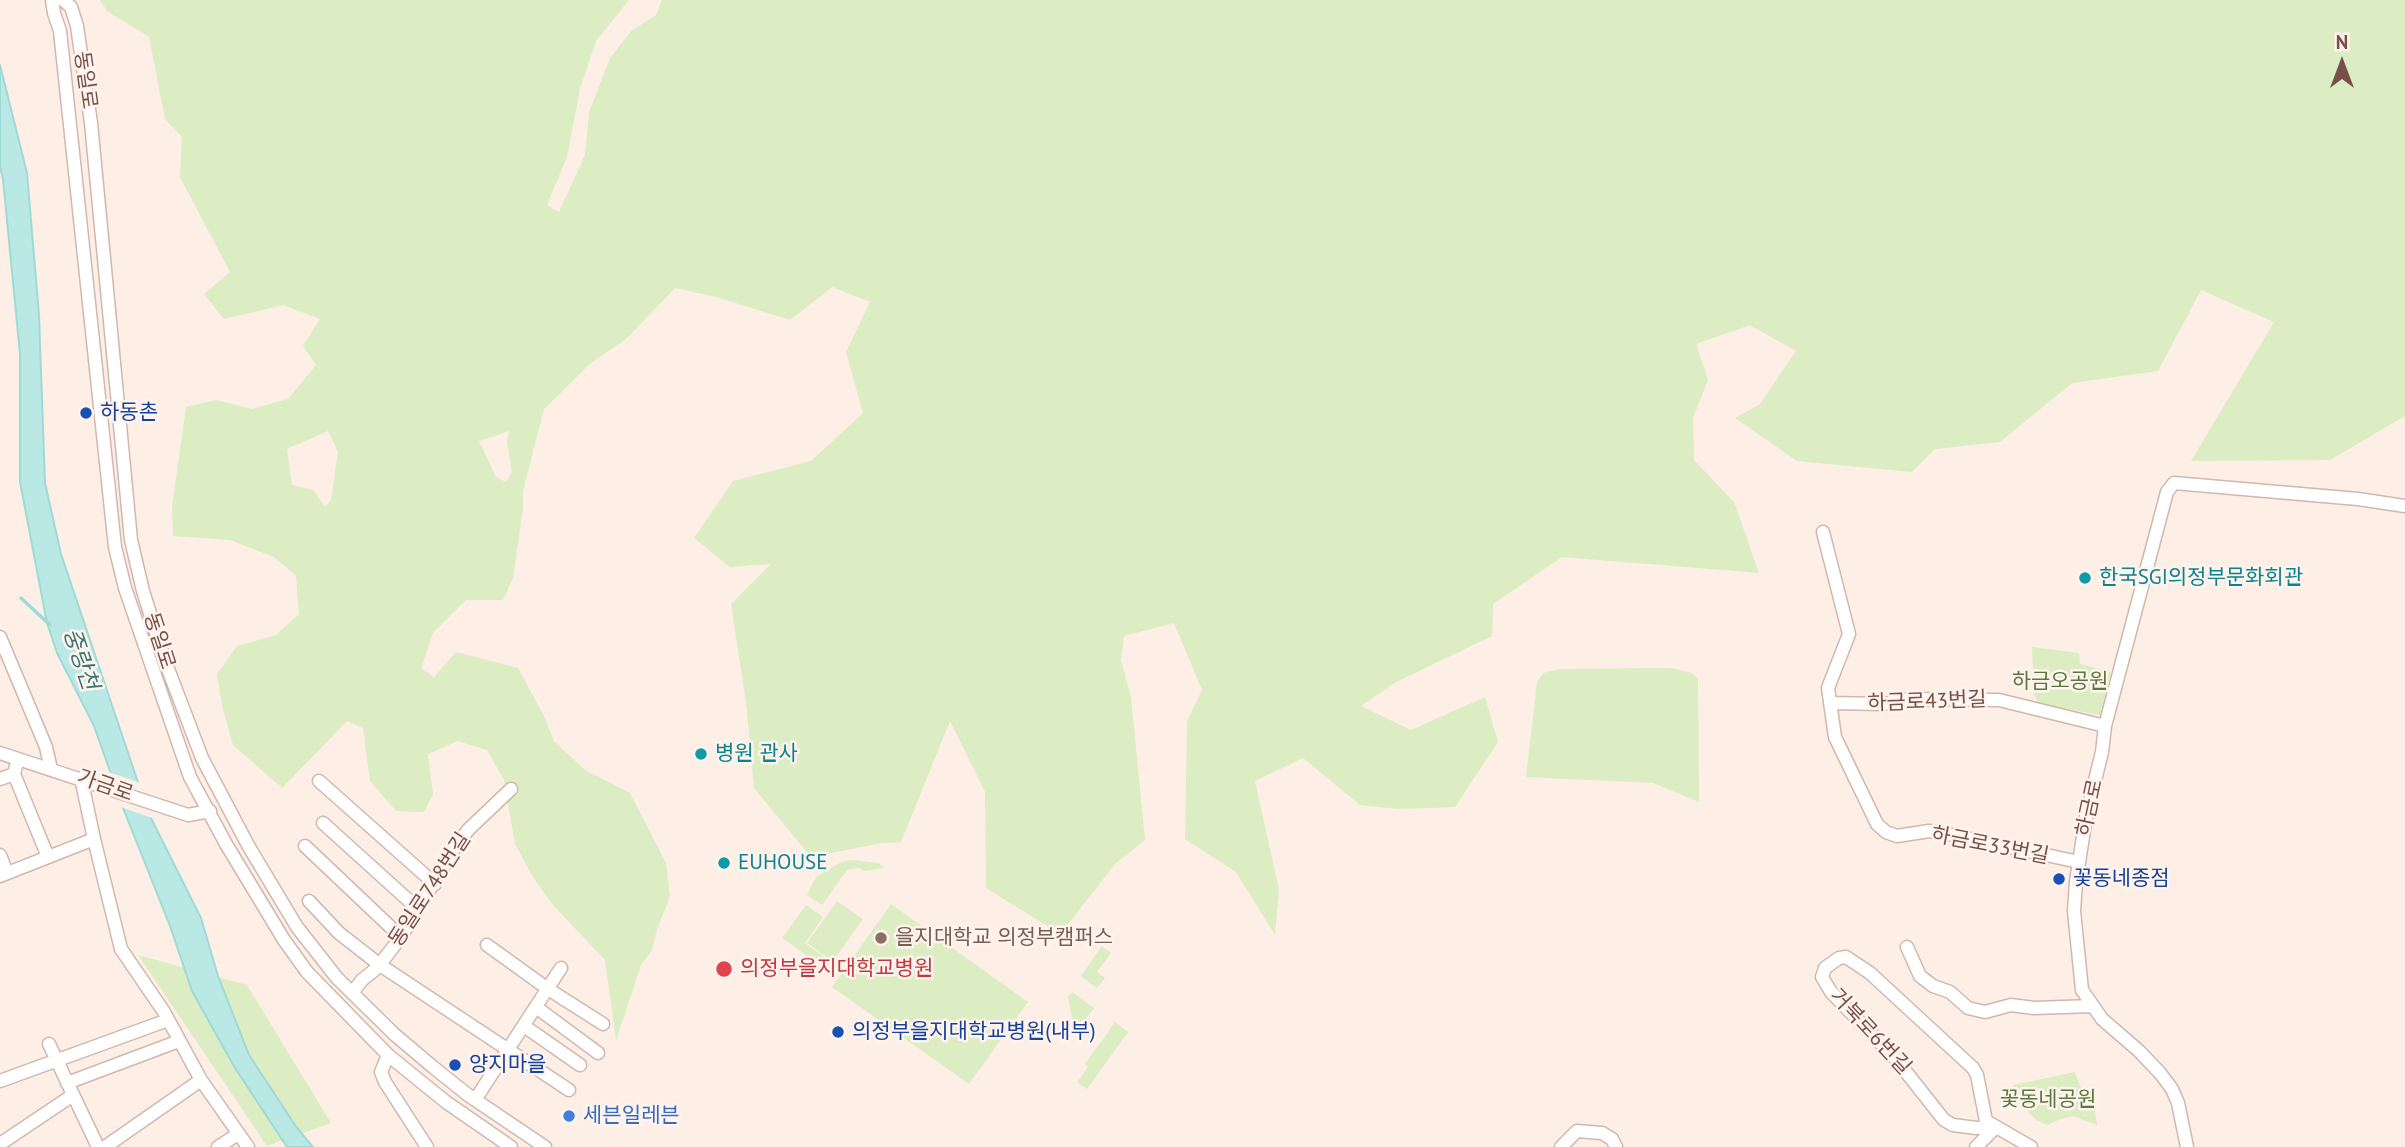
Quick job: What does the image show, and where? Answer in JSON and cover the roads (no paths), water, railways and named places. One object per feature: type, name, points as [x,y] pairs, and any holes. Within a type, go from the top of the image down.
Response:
[{"type":"street","name":"동일로","points":[[52,0],[60,31],[115,547],[125,588],[190,777],[226,844],[284,940],[307,972],[388,1055],[446,1102],[511,1147]]},
{"type":"street","name":"동일로","points":[[63,0],[71,7],[77,26],[91,123],[131,540],[143,591],[165,661],[202,758],[226,805],[297,927],[352,993],[394,1034],[475,1100],[545,1147]]},
{"type":"street","name":"하금로","points":[[2187,1147],[2178,1103],[2172,1089],[2160,1073],[2102,1019],[2082,990],[2074,912],[2086,817],[2102,752],[2105,726],[2168,492],[2174,483],[2358,499],[2405,506]]},
{"type":"street","name":"하금로33번길","points":[[1823,532],[1849,634],[1828,688],[1835,737],[1877,824],[1886,832],[1907,836],[1929,831],[1943,833],[2079,862]]},
{"type":"street","points":[[0,637],[46,747],[51,769]]},
{"type":"street","name":"하금로43번길","points":[[1830,703],[1883,704],[1909,699],[1999,700],[2105,726]]},
{"type":"street","name":"가금로","points":[[0,753],[188,815],[209,811]]},
{"type":"street","points":[[18,759],[13,774],[48,857]]},
{"type":"street","points":[[0,779],[13,774]]},
{"type":"street","points":[[81,778],[121,949],[134,969],[140,973],[201,1080],[248,1147]]},
{"type":"street","points":[[318,781],[435,884]]},
{"type":"street","name":"동일로748번길","points":[[352,993],[362,980],[380,965],[401,937],[463,836],[511,789]]},
{"type":"street","points":[[323,823],[417,908]]},
{"type":"street","points":[[0,855],[3,875],[94,839]]},
{"type":"street","points":[[305,846],[401,937]]},
{"type":"street","points":[[309,901],[339,933],[380,965],[569,1090]]},
{"type":"street","points":[[487,945],[603,1024]]},
{"type":"street","points":[[1907,947],[1920,976],[1933,986],[1950,992],[1968,1007],[1984,1012],[2011,1005],[2034,1008],[2092,1006]]},
{"type":"street","name":"거북로6번길","points":[[1846,957],[1860,966],[1973,1068],[1991,1124],[1976,1128],[1954,1125],[1944,1120],[1895,1058],[1831,992],[1822,977],[1825,968],[1839,958],[1846,957]]},
{"type":"street","points":[[475,1100],[561,968]]},
{"type":"street","points":[[536,1007],[598,1053]]},
{"type":"street","points":[[0,1081],[168,1020]]},
{"type":"street","points":[[524,1026],[580,1066]]},
{"type":"street","points":[[66,1083],[179,1041]]},
{"type":"street","points":[[49,1044],[98,1147]]},
{"type":"street","points":[[388,1055],[382,1072],[385,1082],[427,1147]]},
{"type":"street","points":[[105,1147],[201,1080]]},
{"type":"street","points":[[0,1144],[73,1096]]},
{"type":"street","points":[[1976,1147],[1991,1124],[2031,1147]]},
{"type":"street","points":[[1561,1147],[1577,1131],[1602,1133],[1612,1139],[1616,1147]]},
{"type":"street","points":[[218,1147],[238,1134]]},
{"type":"water","name":"중랑천","points":[[0,65],[27,173],[39,315],[45,483],[61,554],[148,812],[201,918],[218,976],[249,1055],[297,1128],[313,1147],[287,1147],[235,1068],[192,991],[94,726],[57,653],[47,623],[20,482],[20,354],[0,167]]},
{"type":"waterway","points":[[21,598],[50,625]]},
{"type":"place","name":"하동촌","points":[[86,413]]},
{"type":"place","name":"한국SGI의정부문화회관","points":[[2085,578]]},
{"type":"place","name":"병원 관사","points":[[701,754]]},
{"type":"place","name":"EUHOUSE","points":[[724,863]]},
{"type":"place","name":"꽃동네종점","points":[[2059,879]]},
{"type":"place","name":"을지대학교 의정부캠퍼스","points":[[881,938]]},
{"type":"place","name":"의정부을지대학교병원","points":[[724,969]]},
{"type":"place","name":"의정부을지대학교병원(내부)","points":[[838,1032]]},
{"type":"place","name":"양지마을","points":[[455,1065]]},
{"type":"place","name":"세븐일레븐","points":[[569,1116]]},
{"type":"park label","name":"하금오공원","points":[[2060,682]]},
{"type":"park label","name":"꽃동네공원","points":[[2048,1100]]}]
